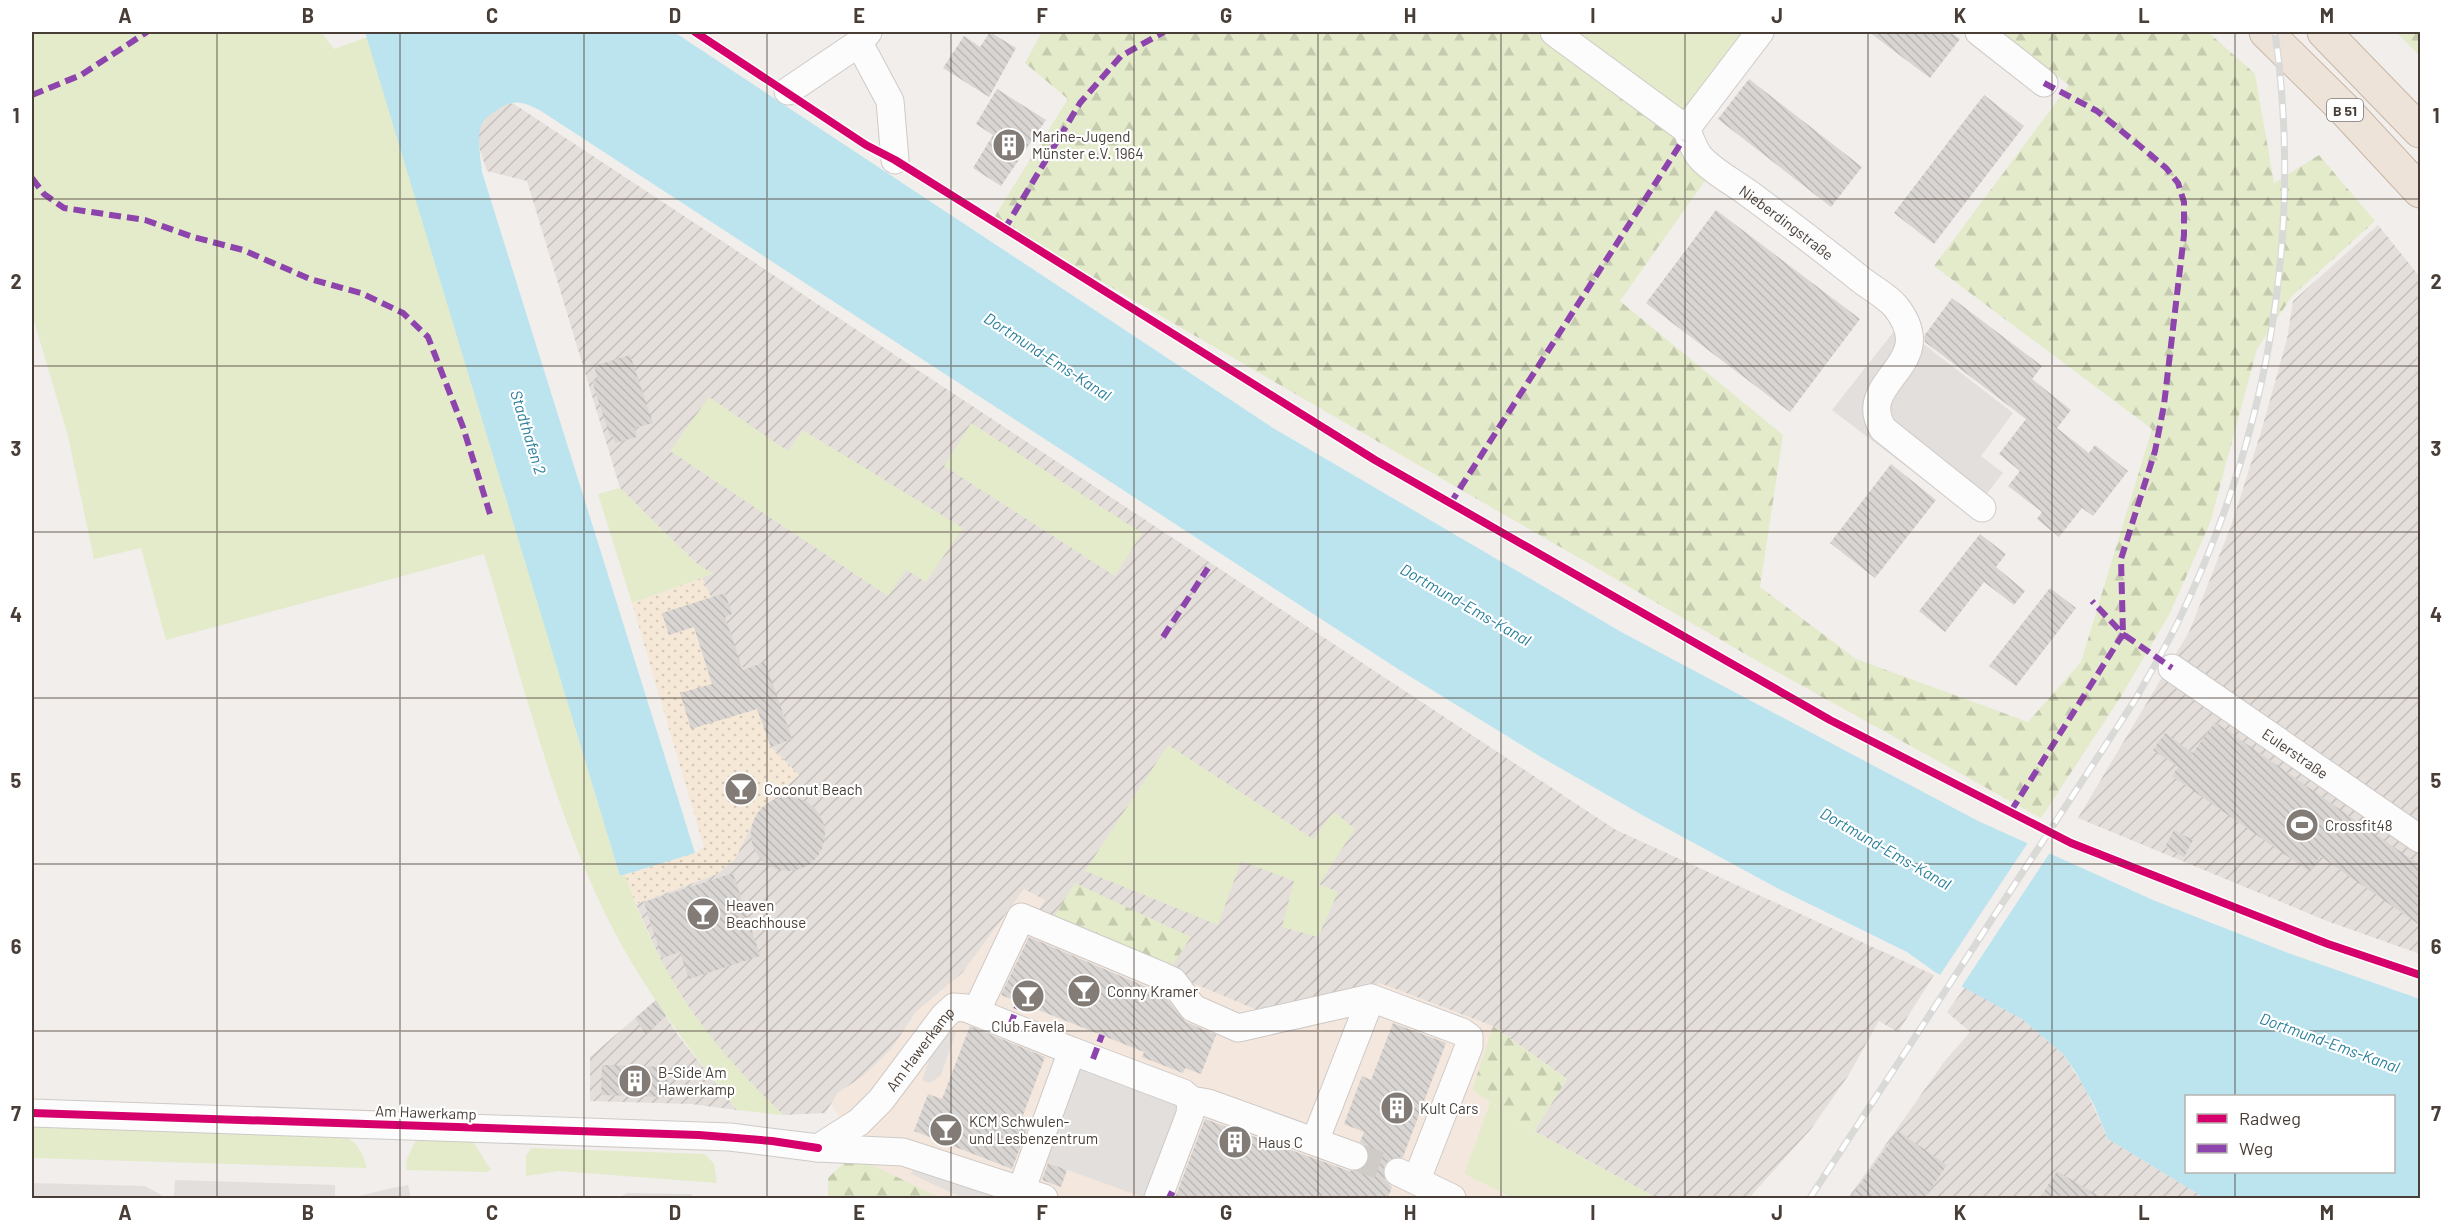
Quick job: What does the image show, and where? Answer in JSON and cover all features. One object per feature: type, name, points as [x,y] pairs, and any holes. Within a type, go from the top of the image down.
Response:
[{"type":"highway","name":"B 51","points":[[2266,32],[2335,100],[2421,191]]},
{"type":"highway","name":"B 51","points":[[2324,32],[2421,131]]},
{"type":"street","name":"Nieberdingstraße","points":[[1554,32],[1686,129],[1699,157],[1819,246],[1896,307],[1909,333],[1910,349],[1905,361],[1883,388],[1876,403],[1877,419],[1883,429],[1982,508]]},
{"type":"street","points":[[1686,129],[1760,32]]},
{"type":"street","points":[[1979,32],[2044,83]]},
{"type":"street","points":[[788,92],[863,37],[890,101],[895,160]]},
{"type":"street","name":"Eulerstraße","points":[[2172,668],[2418,830]]},
{"type":"street","points":[[975,1012],[1021,917],[1173,981],[1193,1008],[1238,1028],[1371,998],[1462,1032],[1469,1037],[1469,1046],[1407,1176],[1434,1192],[1452,1198]]},
{"type":"street","points":[[1315,1141],[1371,998]]},
{"type":"street","name":"Am Hawerkamp","points":[[818,1148],[859,1122],[881,1100],[954,1006],[975,1012],[1072,1052],[1183,1093],[1191,1100],[1208,1103],[1354,1156]]},
{"type":"street","name":"Am Hawerkamp","points":[[32,1113],[699,1135],[772,1141],[818,1148],[903,1152],[1033,1195],[1072,1052]]},
{"type":"street","points":[[1158,1198],[1190,1114],[1191,1100]]},
{"type":"shaded area","points":[[503,101],[514,104],[1616,830],[1934,975],[1898,1032],[1879,1021],[1848,1076],[1811,1129],[1749,1198],[1657,1198],[1534,1131],[1567,1079],[1493,1026],[1380,983],[1349,992],[1257,1010],[1035,916],[1045,900],[1024,889],[962,973],[916,1012],[891,1049],[864,1075],[838,1093],[825,1113],[783,1115],[738,1071],[698,1023],[663,966],[636,904],[717,874],[735,859],[759,811],[799,775],[771,747],[744,670],[695,562],[620,488],[527,181],[487,171],[476,139],[478,117]]},
{"type":"shaded area","points":[[2378,225],[2420,277],[2420,954],[2327,921],[2078,818],[2189,632],[2231,526],[2261,432],[2287,339],[2293,301]]},
{"type":"shaded area","points":[[1899,325],[2013,413],[1981,456],[2003,473],[1970,515],[1832,410]]},
{"type":"shaded area","points":[[1024,888],[1045,900],[1035,915],[1349,992],[1380,983],[1493,1026],[1472,1090],[1490,1102],[1464,1174],[1513,1198],[941,1198],[872,1165],[831,1104],[838,1093],[864,1075],[891,1049],[916,1012],[962,973]]},
{"type":"shaded area","points":[[1965,987],[2022,1019],[2062,1053],[2085,1088],[2108,1139],[2205,1198],[1848,1198],[1944,1062],[1970,1032],[1947,1012]]},
{"type":"shaded area","points":[[656,1000],[677,1034],[737,1110],[691,1104],[590,1101],[590,1057]]},
{"type":"shaded area","points":[[941,1028],[956,1032],[941,1075],[930,1083],[922,1080]]},
{"type":"shaded area","points":[[1081,1068],[1180,1106],[1145,1198],[1046,1162]]},
{"type":"shaded area","points":[[917,1164],[1018,1198],[963,1198],[911,1174]]},
{"type":"shaded area","points":[[175,1180],[335,1185],[335,1198],[32,1198],[32,1183],[145,1186],[163,1196],[174,1196]]},
{"type":"shaded area","points":[[408,1185],[411,1198],[351,1198],[388,1189]]},
{"type":"shaded area","points":[[627,1193],[692,1194],[693,1198],[618,1198]]},
{"type":"green space","points":[[32,32],[321,32],[334,49],[368,37],[620,876],[625,875],[654,946],[688,1006],[730,1060],[783,1115],[737,1110],[662,1010],[614,931],[582,861],[550,775],[484,554],[166,640],[141,548],[94,559],[68,436],[32,314]]},
{"type":"green space","points":[[1042,32],[1542,32],[1677,132],[1709,175],[1620,301],[1783,435],[1760,587],[1856,659],[2028,722],[2081,662],[2152,429],[1934,266],[2069,85],[1997,32],[2208,32],[2255,74],[2274,183],[2319,155],[2375,221],[2292,296],[2257,349],[2210,523],[2170,613],[2120,698],[2041,818],[1759,662],[993,219],[1068,99],[1025,63]]},
{"type":"green space","points":[[1571,32],[1747,32],[1685,119]]},
{"type":"green space","points":[[2396,32],[2420,32],[2420,56]]},
{"type":"green space","points":[[709,397],[788,451],[803,430],[963,528],[926,582],[906,570],[888,596],[670,451]]},
{"type":"green space","points":[[971,423],[1142,533],[1115,576],[944,466]]},
{"type":"green space","points":[[620,488],[695,562],[713,574],[632,603],[598,494]]},
{"type":"green space","points":[[1168,745],[1313,839],[1334,812],[1355,829],[1319,884],[1338,892],[1318,937],[1282,927],[1294,881],[1241,861],[1218,925],[1085,871]]},
{"type":"green space","points":[[1075,883],[1191,937],[1168,972],[1050,923]]},
{"type":"green space","points":[[1493,1026],[1567,1079],[1534,1131],[1472,1090]]},
{"type":"green space","points":[[1490,1102],[1534,1131],[1657,1198],[1513,1198],[1464,1174]]},
{"type":"green space","points":[[32,1125],[339,1136],[355,1143],[361,1151],[367,1168],[32,1158]]},
{"type":"green space","points":[[417,1138],[472,1140],[491,1170],[485,1172],[406,1170],[407,1159]]},
{"type":"green space","points":[[531,1148],[705,1154],[714,1164],[717,1183],[559,1171],[526,1176],[526,1156]]},
{"type":"green space","points":[[846,1161],[872,1165],[941,1198],[828,1198],[828,1178]]},
{"type":"sand","points":[[702,578],[744,670],[771,747],[799,775],[759,811],[735,859],[717,874],[636,904],[625,875],[695,853],[704,847],[632,603]]},
{"type":"water","points":[[365,32],[674,32],[1273,428],[1623,633],[1978,821],[2153,900],[2288,953],[2420,999],[2420,1198],[2205,1198],[2108,1139],[2094,1105],[2075,1071],[2062,1053],[2022,1019],[1935,972],[1907,952],[1779,889],[1541,757],[1398,669],[541,111],[526,104],[514,102],[497,110],[482,123],[479,140],[482,172],[695,853],[620,876]]},
{"type":"pier","points":[[2029,841],[2051,851],[1960,989],[1938,978]]},
{"type":"building","points":[[990,32],[1016,48],[989,97],[943,68],[964,36],[980,47]]},
{"type":"building","points":[[1869,32],[1950,32],[1960,39],[1930,78]]},
{"type":"building","points":[[1749,79],[1862,167],[1831,207],[1718,119]]},
{"type":"building","name":"Marine-Jugend Münster e.V. 1964","points":[[997,89],[1046,120],[1001,186],[973,168],[993,135],[976,124]]},
{"type":"building","points":[[1984,95],[2024,126],[1934,244],[1894,213]]},
{"type":"building","points":[[1716,210],[1860,319],[1790,412],[1646,303]]},
{"type":"building","points":[[1952,298],[2042,366],[2032,379],[2071,410],[2057,428],[2089,453],[2095,445],[2128,471],[2093,516],[2082,508],[2059,537],[2037,519],[2042,512],[2008,486],[2020,471],[1999,454],[2026,419],[1925,342],[1924,336]]},
{"type":"building","points":[[630,355],[653,423],[634,428],[637,437],[615,443],[613,435],[610,436],[592,381],[598,379],[594,366]]},
{"type":"building","points":[[1891,464],[1936,500],[1875,578],[1830,543]]},
{"type":"building","points":[[1980,534],[2006,554],[1996,567],[2025,591],[2014,605],[1984,582],[1945,632],[1919,611]]},
{"type":"building","points":[[2050,588],[2076,608],[2016,686],[1989,666]]},
{"type":"building","points":[[725,593],[732,614],[725,617],[743,670],[765,662],[792,739],[771,747],[757,709],[691,729],[680,693],[712,684],[694,627],[669,635],[662,613]]},
{"type":"building","name":"Crossfit48","points":[[2215,722],[2421,866],[2421,926],[2320,856],[2310,872],[2172,776],[2178,767],[2153,750],[2165,733],[2193,753]]},
{"type":"building","points":[[788,797],[809,803],[819,813],[825,834],[819,855],[809,865],[788,871],[767,865],[757,855],[751,834],[757,813],[767,803]]},
{"type":"building","points":[[2174,830],[2193,840],[2184,857],[2165,847]]},
{"type":"building","points":[[733,873],[760,956],[689,979],[680,952],[662,958],[644,902]]},
{"type":"building","name":"Conny Kramer","points":[[1029,937],[1163,994],[1186,1022],[1216,1035],[1201,1074],[1185,1068],[1183,1073],[1142,1057],[1144,1052],[1001,995]]},
{"type":"building","points":[[656,1000],[666,1016],[646,1034],[635,1018]]},
{"type":"building","points":[[1393,1023],[1446,1043],[1403,1157],[1390,1159],[1384,1166],[1385,1180],[1392,1187],[1388,1198],[1175,1198],[1205,1119],[1349,1171],[1364,1168],[1369,1162],[1370,1154],[1366,1146],[1360,1142],[1364,1132],[1344,1124],[1362,1076],[1371,1080]]},
{"type":"building","points":[[970,1026],[1045,1057],[1020,1123],[1028,1126],[1012,1169],[914,1131],[928,1094],[942,1099]]},
{"type":"building","name":"B-Side Am Hawerkamp","points":[[602,1065],[668,1067],[667,1097],[601,1095]]},
{"type":"building","points":[[1898,1131],[1947,1165],[1924,1198],[1850,1198]]},
{"type":"building","points":[[1048,1163],[1067,1170],[1061,1187],[1042,1180]]},
{"type":"building","points":[[2057,1171],[2102,1198],[2040,1198]]},
{"type":"tunnel","points":[[1354,1156],[1398,1172]]},
{"type":"railway","points":[[1810,1198],[2135,700],[2177,624],[2208,554],[2234,482],[2255,409],[2271,335],[2280,260],[2285,185],[2283,108],[2275,32]]},
{"type":"marked path","points":[[32,95],[81,75],[147,32]]},
{"type":"marked path","points":[[1004,230],[1080,103],[1121,56],[1164,32]]},
{"type":"marked path","points":[[2044,83],[2097,111],[2166,168],[2178,183],[2184,202],[2184,235],[2164,405],[2155,451],[2121,559],[2123,634],[2172,668]]},
{"type":"marked path","points":[[1450,504],[1683,140]]},
{"type":"marked path","points":[[32,178],[44,194],[64,208],[145,220],[193,237],[243,250],[310,279],[361,293],[403,313],[428,337],[463,427],[490,514]]},
{"type":"marked path","points":[[1163,637],[1208,568]]},
{"type":"marked path","points":[[2011,811],[2123,634],[2092,601]]},
{"type":"marked path","points":[[1010,1026],[1019,1002]]},
{"type":"marked path","points":[[1093,1059],[1102,1035]]},
{"type":"marked path","points":[[1168,1193],[1174,1196]]},
{"type":"cycle path","points":[[695,32],[866,145],[895,160],[1375,460],[1830,720],[2071,843],[2328,944],[2420,975]]},
{"type":"cycle path","points":[[32,1113],[699,1135],[772,1141],[818,1148]]},
{"type":"place","name":"Marine-Jugend Münster e.V. 1964","points":[[1009,145]]},
{"type":"place","name":"Coconut Beach","points":[[741,789]]},
{"type":"place","name":"Crossfit48","points":[[2302,825]]},
{"type":"place","name":"Heaven Beachhouse","points":[[703,914]]},
{"type":"place","name":"Conny Kramer","points":[[1084,991]]},
{"type":"place","name":"Club Favela","points":[[1028,996]]},
{"type":"place","name":"B-Side Am Hawerkamp","points":[[635,1081]]},
{"type":"place","name":"Kult Cars","points":[[1397,1108]]},
{"type":"place","name":"KCM Schwulen- und Lesbenzentrum","points":[[946,1130]]},
{"type":"place","name":"Haus C","points":[[1235,1142]]},
{"type":"water label","name":"Dortmund-Ems-Kanal","points":[[1048,356]]},
{"type":"water label","name":"Stadthafen 2","points":[[529,432]]},
{"type":"water label","name":"Dortmund-Ems-Kanal","points":[[1466,604]]},
{"type":"water label","name":"Dortmund-Ems-Kanal","points":[[1886,848]]},
{"type":"water label","name":"Dortmund-Ems-Kanal","points":[[2330,1042]]}]
